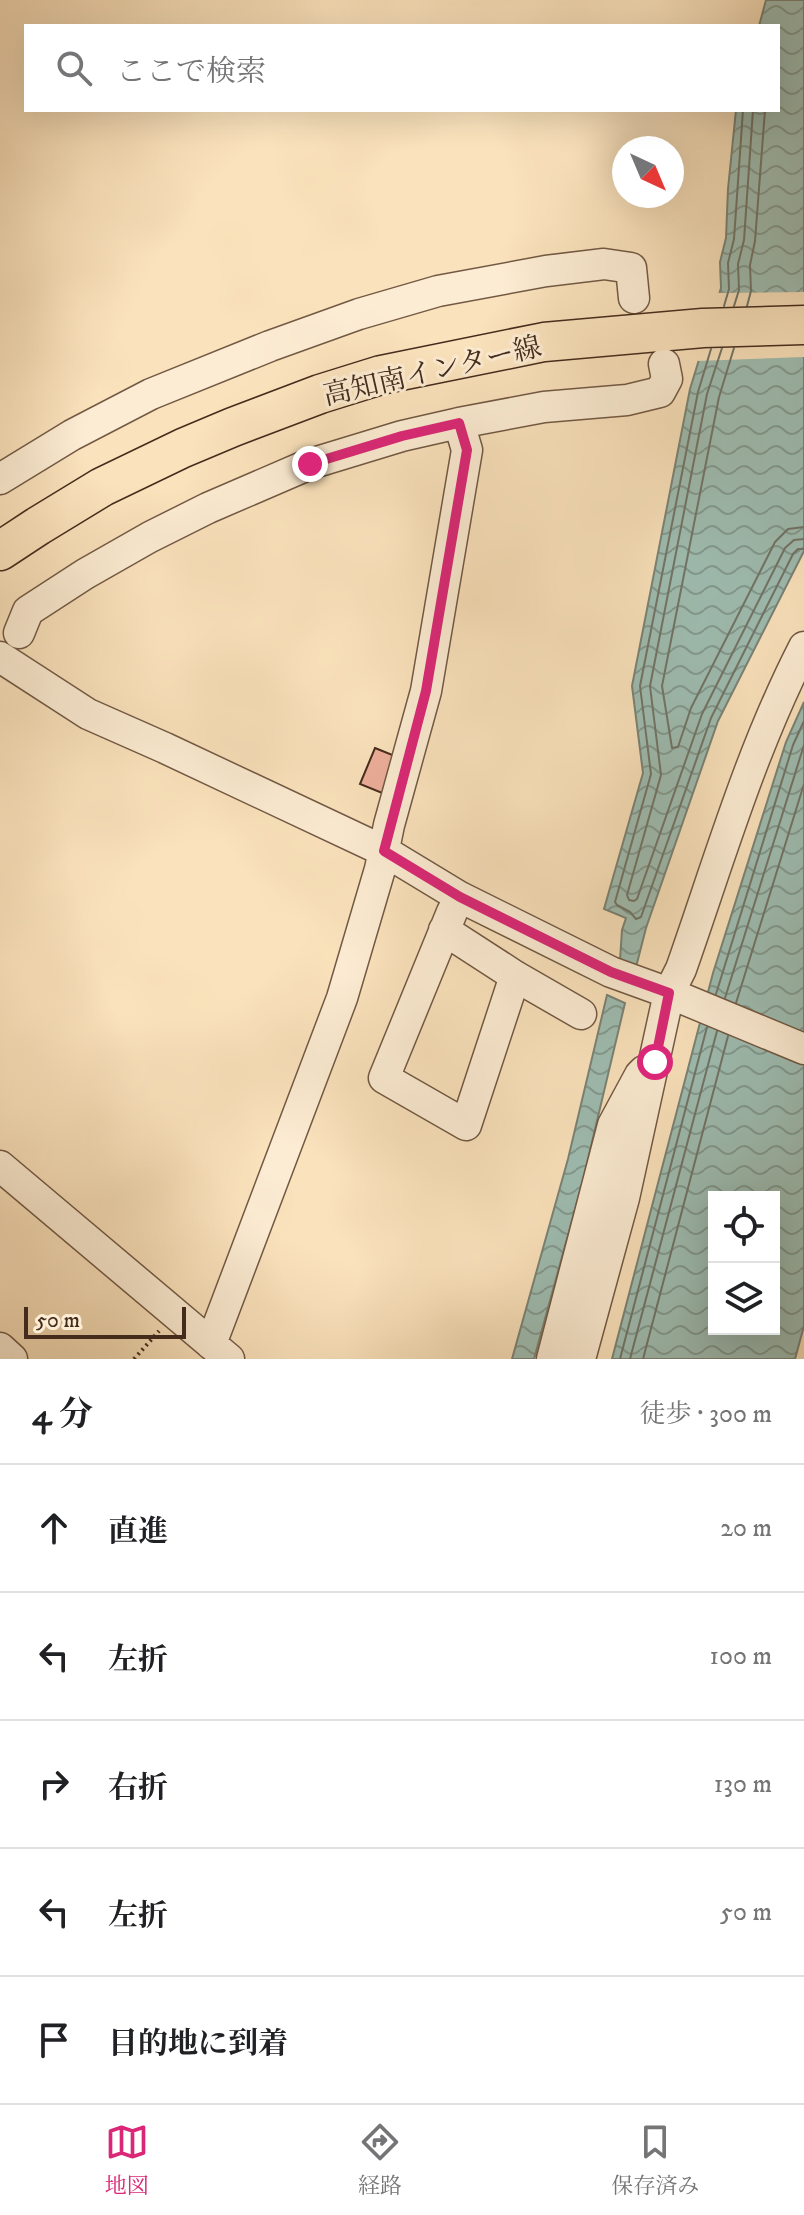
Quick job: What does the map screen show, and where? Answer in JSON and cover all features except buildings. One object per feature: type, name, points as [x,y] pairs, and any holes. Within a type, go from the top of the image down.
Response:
[{"type":"main road","name":"高知南インター線","points":[[0,551],[102,487],[183,448],[320,394],[381,375],[544,342],[703,328],[804,325]]},
{"type":"street","points":[[0,479],[72,435],[151,394],[359,314],[438,291],[546,271],[604,264],[631,268],[634,298]]},
{"type":"street","points":[[19,633],[28,611],[85,574],[208,508],[310,464],[402,436],[459,423],[544,407],[627,400],[660,392],[667,379],[664,364]]},
{"type":"street","points":[[0,1166],[220,1352],[342,998],[426,691],[467,450],[459,423]]},
{"type":"street","points":[[580,1359],[624,1198],[655,1062],[678,997],[681,969],[757,750],[804,647]]},
{"type":"street","points":[[0,657],[88,714],[384,851],[460,897],[611,972],[804,1049]]},
{"type":"street","points":[[460,897],[384,1078],[466,1125],[515,976]]},
{"type":"street","points":[[444,930],[581,1014]]},
{"type":"street","points":[[552,1359],[613,1125],[640,1075],[655,1062]]},
{"type":"street","points":[[0,1348],[12,1359]]},
{"type":"path","points":[[134,1359],[175,1314]]},
{"type":"water","points":[[766,0],[804,0],[804,551],[718,721],[646,928],[636,967],[620,960],[626,918],[604,909],[643,773],[632,686],[690,389],[721,288],[720,262],[726,238],[736,112],[780,112],[780,24],[760,24]]},
{"type":"water","points":[[804,702],[804,1326],[795,1359],[612,1359],[713,973],[786,742]]},
{"type":"water","points":[[607,995],[625,1003],[582,1184],[534,1359],[512,1359],[568,1159]]},
{"type":"pier","points":[[804,292],[804,357],[697,361],[715,293]]},
{"type":"route","points":[[310,464],[402,436],[459,423],[467,450],[426,691],[384,851],[460,897],[611,972],[669,993],[655,1062]]}]
